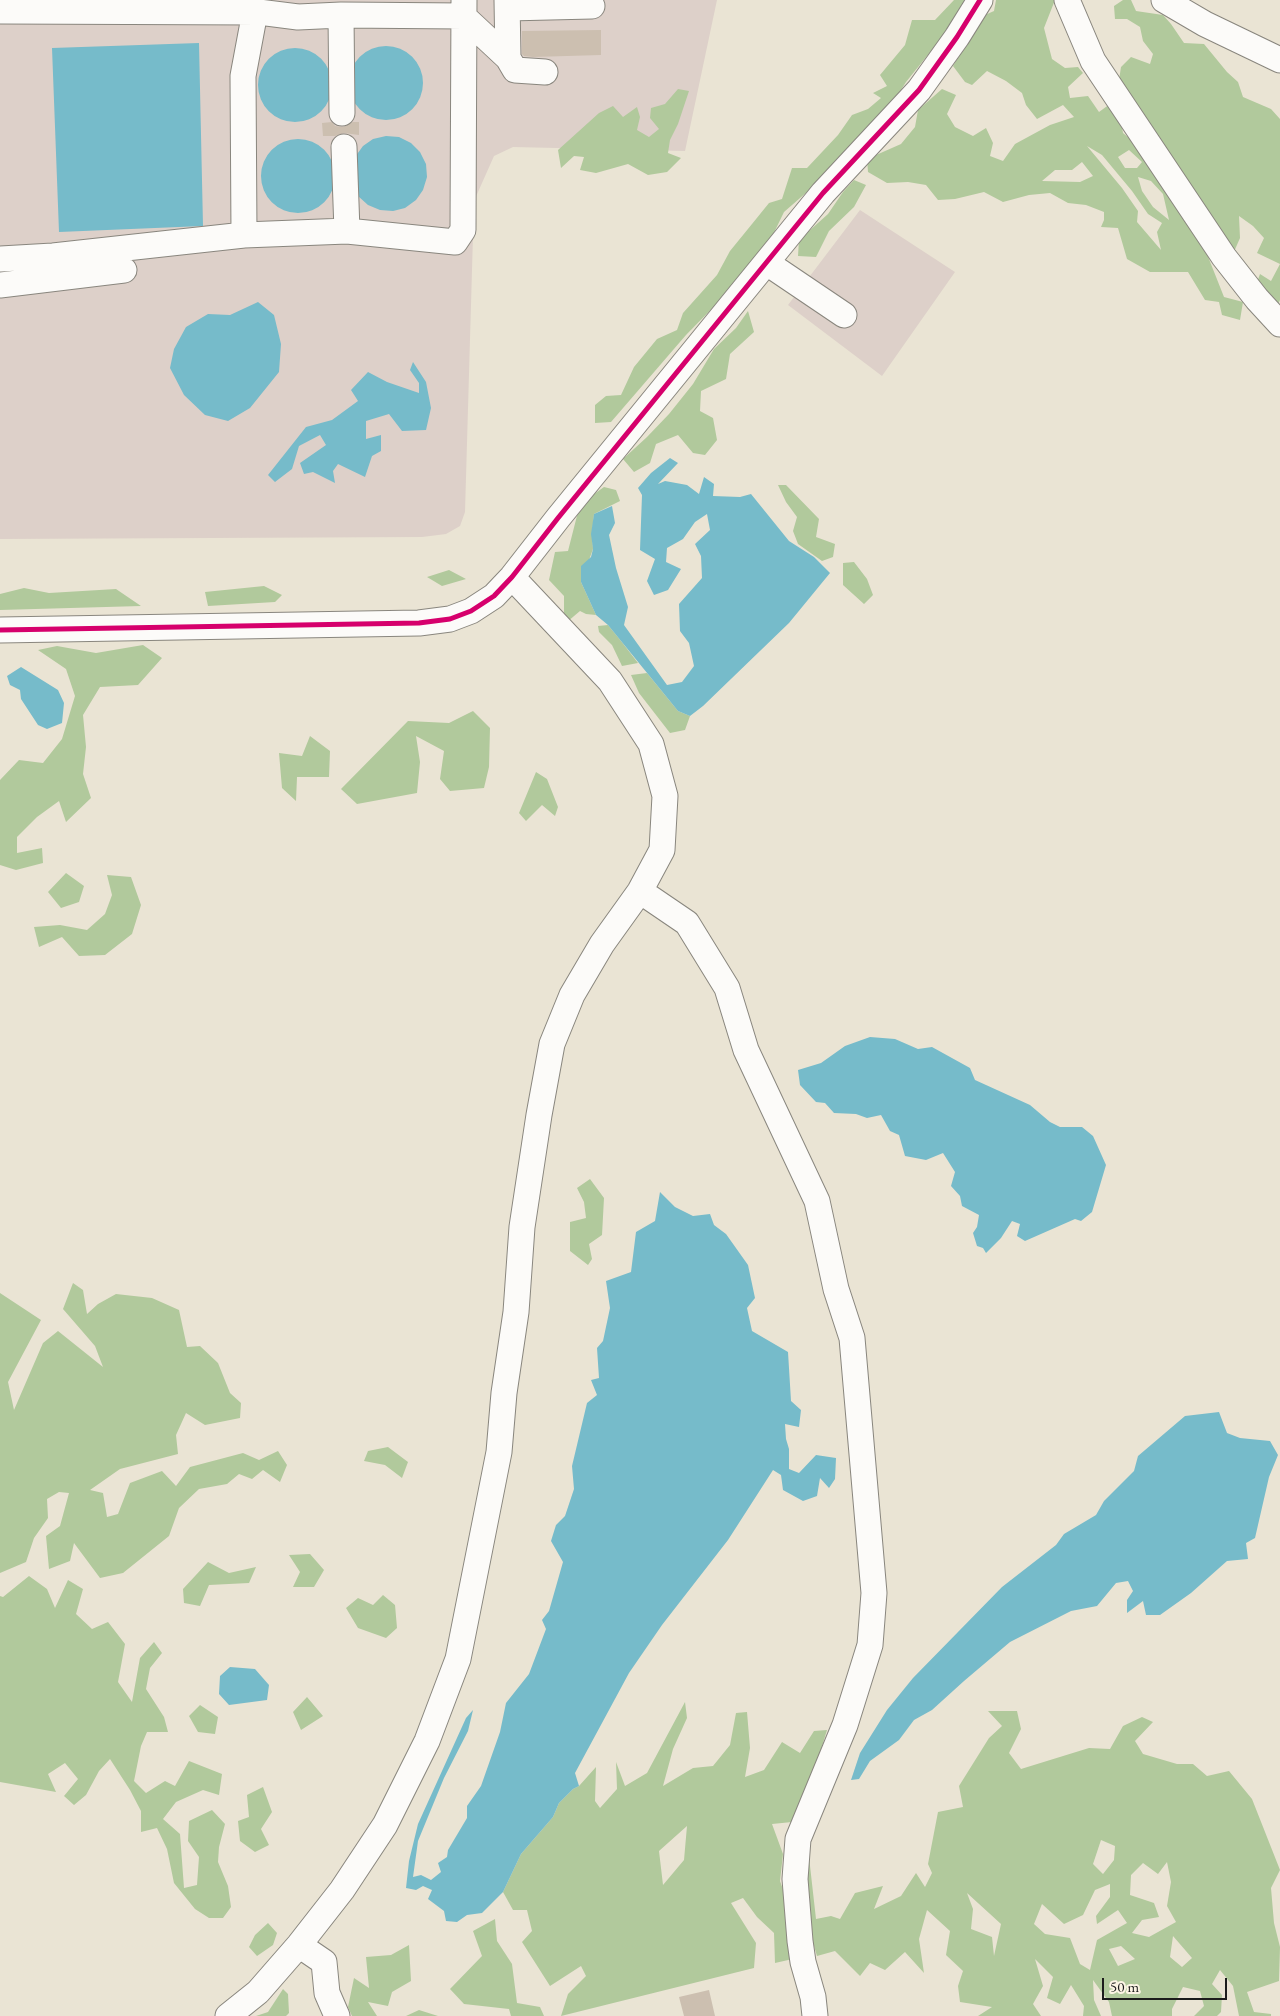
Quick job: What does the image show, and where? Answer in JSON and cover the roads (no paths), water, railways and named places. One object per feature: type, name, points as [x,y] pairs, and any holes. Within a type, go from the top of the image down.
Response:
[{"type":"street","points":[[0,630],[419,623],[450,619],[471,611],[494,596],[512,577],[823,193],[919,90],[957,37],[980,0]]},
{"type":"street","points":[[1067,0],[1093,61],[1224,257],[1257,300],[1280,324]]},
{"type":"street","points":[[1164,0],[1206,24],[1280,60]]},
{"type":"street","points":[[508,58],[508,4],[592,6]]},
{"type":"street","points":[[244,235],[243,76],[257,8]]},
{"type":"street","points":[[0,11],[305,8],[341,15],[464,8]]},
{"type":"street","points":[[464,8],[508,58],[514,70],[545,72]]},
{"type":"street","points":[[0,259],[53,256],[244,235],[347,231],[455,242],[463,230],[464,8]]},
{"type":"street","points":[[341,15],[342,113]]},
{"type":"street","points":[[344,147],[347,231]]},
{"type":"street","points":[[767,263],[844,315]]},
{"type":"street","points":[[0,285],[124,270]]},
{"type":"street","points":[[228,2016],[258,1992],[299,1944],[342,1890],[385,1825],[427,1740],[458,1659],[499,1452],[504,1393],[516,1312],[522,1227],[539,1114],[552,1044],[572,995],[602,944],[640,891],[662,850],[665,796],[651,744],[610,681],[512,577]]},
{"type":"street","points":[[640,891],[687,923],[727,988],[746,1050],[817,1201],[836,1289],[852,1338],[874,1593],[870,1645],[848,1716],[798,1839],[795,1879],[800,1941],[803,1962],[813,1997],[815,2016]]},
{"type":"street","points":[[299,1944],[324,1962],[327,1993],[337,2016]]},
{"type":"water","points":[[199,43],[203,226],[59,232],[52,48]]},
{"type":"water","points":[[379,46],[393,46],[407,52],[417,62],[423,76],[423,90],[417,104],[407,114],[393,120],[379,120],[365,114],[355,104],[349,90],[349,76],[355,62],[365,52]]},
{"type":"water","points":[[288,48],[302,48],[316,54],[326,64],[332,78],[330,99],[316,116],[302,122],[288,122],[274,116],[264,106],[258,92],[258,78],[264,64],[274,54]]},
{"type":"water","points":[[386,136],[399,137],[411,143],[420,152],[426,164],[427,177],[423,190],[416,200],[405,208],[393,211],[380,210],[368,205],[358,196],[355,157],[363,146],[373,139]]},
{"type":"water","points":[[291,139],[305,139],[319,145],[329,155],[335,169],[333,190],[319,207],[305,213],[291,213],[277,207],[267,197],[261,183],[261,169],[267,155],[277,145]]},
{"type":"water","points":[[258,302],[274,315],[281,344],[279,372],[250,408],[228,421],[205,415],[184,395],[170,368],[174,349],[186,327],[208,314],[230,315]]},
{"type":"water","points":[[413,362],[426,382],[431,408],[426,430],[402,431],[389,414],[366,421],[366,439],[381,435],[381,451],[372,456],[365,477],[338,464],[333,471],[335,483],[313,472],[304,474],[300,463],[326,445],[320,435],[299,446],[292,469],[275,482],[268,475],[306,427],[332,420],[358,401],[351,390],[368,372],[387,382],[419,393],[419,383],[410,370]]},
{"type":"water","points":[[670,458],[678,463],[658,484],[665,481],[687,485],[699,494],[704,477],[714,484],[713,496],[740,497],[751,494],[789,541],[814,557],[830,573],[789,623],[703,706],[690,716],[678,711],[608,625],[596,615],[581,582],[581,566],[591,557],[593,549],[591,534],[594,514],[612,506],[615,523],[609,535],[616,568],[628,607],[624,625],[667,685],[682,682],[694,666],[689,643],[680,631],[679,604],[702,578],[701,556],[695,544],[710,530],[707,514],[695,522],[683,539],[667,548],[666,562],[681,569],[668,590],[654,595],[647,581],[655,559],[640,550],[642,495],[638,488],[651,473]]},
{"type":"water","points":[[21,667],[58,690],[64,703],[62,723],[47,729],[38,725],[21,699],[20,690],[10,685],[7,676]]},
{"type":"water","points":[[870,1037],[895,1039],[918,1049],[932,1047],[970,1068],[975,1080],[1030,1105],[1050,1122],[1060,1127],[1082,1127],[1093,1136],[1106,1165],[1092,1212],[1081,1221],[1075,1219],[1025,1241],[1017,1236],[1020,1224],[1012,1221],[1001,1238],[986,1253],[983,1248],[977,1246],[973,1233],[977,1227],[979,1215],[962,1206],[960,1196],[951,1186],[955,1172],[943,1153],[926,1160],[905,1156],[899,1135],[890,1131],[881,1115],[867,1118],[856,1114],[834,1113],[825,1103],[816,1102],[800,1085],[798,1070],[821,1063],[845,1046]]},
{"type":"water","points":[[660,1192],[675,1207],[693,1216],[710,1214],[714,1225],[726,1234],[748,1265],[755,1298],[747,1308],[752,1331],[788,1352],[791,1401],[801,1410],[799,1427],[785,1424],[789,1449],[789,1469],[799,1473],[816,1455],[836,1458],[835,1479],[829,1488],[820,1478],[817,1496],[803,1501],[783,1490],[781,1475],[773,1470],[728,1540],[662,1625],[629,1673],[575,1773],[579,1786],[573,1789],[559,1803],[553,1817],[521,1854],[503,1892],[482,1913],[467,1915],[457,1922],[446,1921],[444,1911],[428,1899],[432,1890],[423,1886],[416,1890],[406,1888],[409,1861],[418,1824],[466,1718],[473,1710],[468,1731],[444,1778],[418,1841],[413,1877],[421,1875],[431,1880],[441,1872],[438,1863],[447,1857],[448,1850],[467,1818],[467,1806],[481,1786],[500,1732],[506,1703],[529,1674],[546,1629],[542,1620],[549,1611],[563,1562],[551,1541],[556,1525],[565,1516],[574,1489],[572,1466],[587,1403],[597,1395],[591,1380],[599,1378],[597,1348],[603,1341],[610,1308],[606,1281],[631,1272],[636,1232],[655,1221]]},
{"type":"water","points":[[1219,1412],[1227,1433],[1240,1438],[1270,1441],[1278,1455],[1269,1477],[1255,1538],[1246,1543],[1248,1559],[1227,1561],[1191,1593],[1160,1615],[1146,1615],[1143,1601],[1127,1613],[1127,1600],[1133,1591],[1128,1581],[1116,1583],[1097,1606],[1071,1611],[1010,1642],[932,1710],[914,1720],[899,1740],[870,1761],[859,1779],[851,1780],[860,1753],[887,1710],[913,1678],[1002,1587],[1056,1545],[1064,1534],[1096,1515],[1104,1501],[1134,1471],[1138,1456],[1185,1416]]},
{"type":"water","points":[[230,1667],[255,1669],[269,1685],[267,1700],[229,1705],[219,1694],[220,1676]]}]
